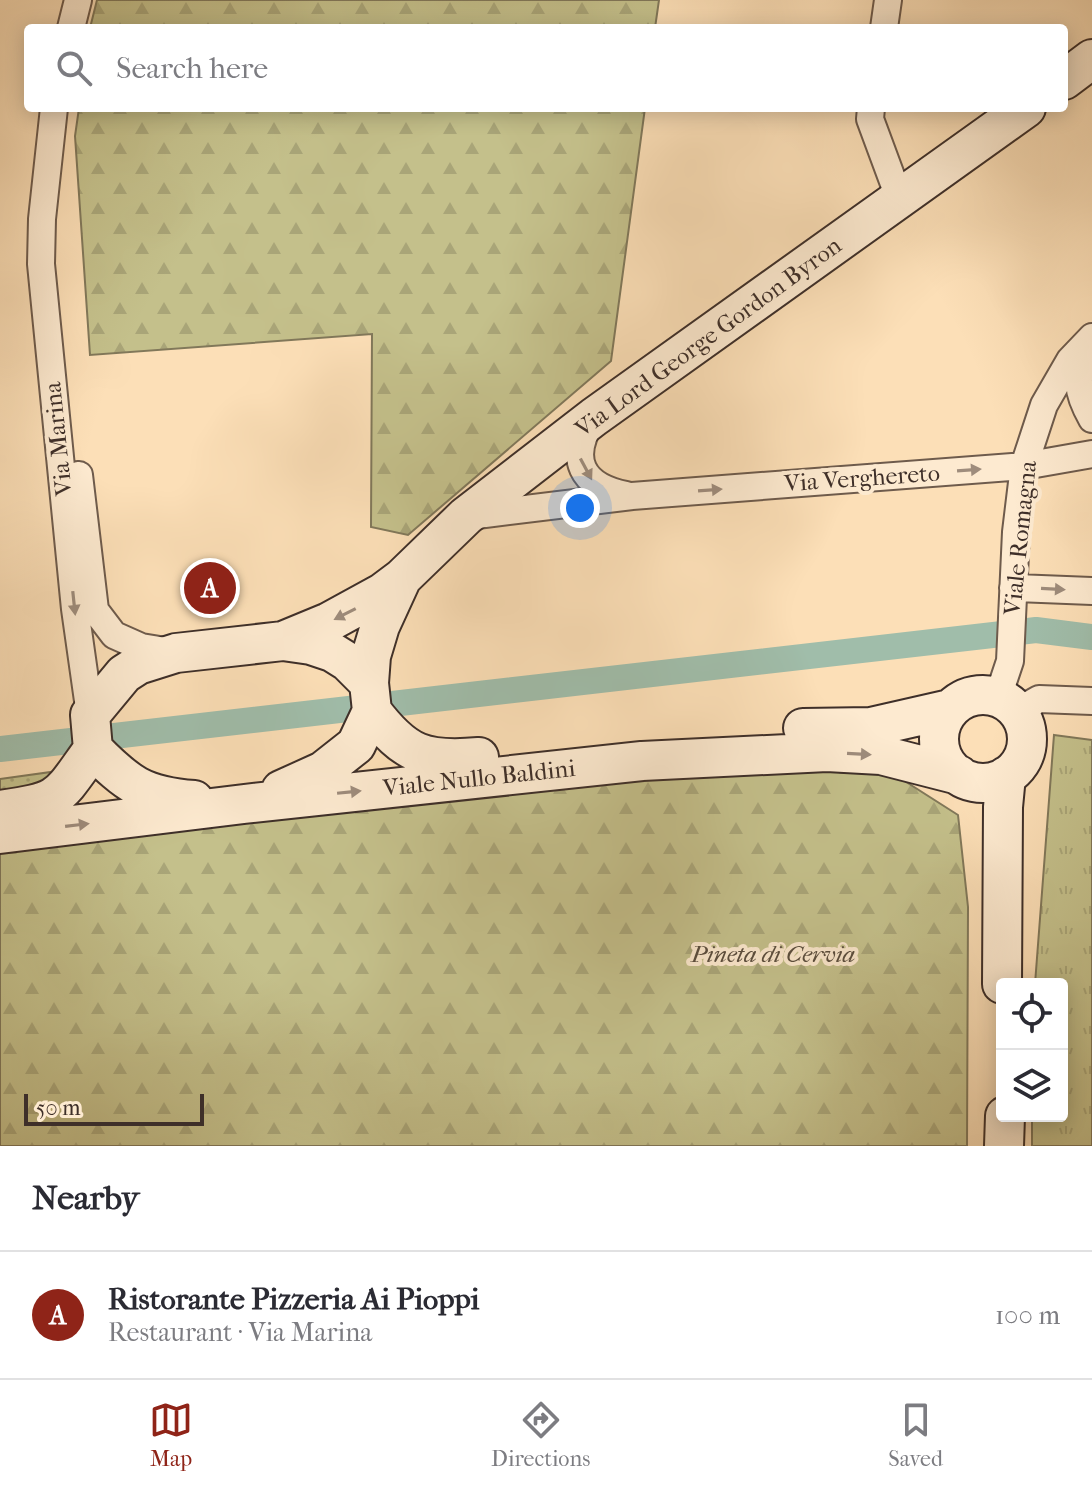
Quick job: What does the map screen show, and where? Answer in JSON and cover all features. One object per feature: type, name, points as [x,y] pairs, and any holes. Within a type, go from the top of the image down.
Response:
[{"type":"street","points":[[72,24],[78,0]]},
{"type":"street","points":[[885,24],[888,0]]},
{"type":"street","points":[[1068,77],[1092,59]]},
{"type":"street","name":"Via Marina","points":[[54,112],[41,264],[75,609],[91,732]]},
{"type":"street","points":[[871,112],[870,119],[900,200]]},
{"type":"street","name":"Via Lord George Gordon Byron","points":[[283,641],[356,609],[402,578],[466,516],[594,417],[1021,112]]},
{"type":"street","name":"Via Marina","points":[[48,163],[95,610],[114,635],[141,647],[176,653]]},
{"type":"street","points":[[1090,338],[1077,385],[1092,419]]},
{"type":"street","name":"Viale Romagna","points":[[1008,704],[1024,466],[1044,405],[1070,360],[1090,338]]},
{"type":"street","name":"Via Verghereto","points":[[594,417],[581,443],[579,455],[583,469],[597,485],[632,496]]},
{"type":"street","name":"Via Verghereto","points":[[466,516],[632,496],[1024,466],[1092,454]]},
{"type":"street","name":"Via Lord George Gordon Byron","points":[[370,697],[371,656],[380,626],[402,578]]},
{"type":"street","points":[[1013,594],[1092,591]]},
{"type":"street","points":[[0,810],[43,804],[59,796],[91,732],[103,696],[124,674],[138,665],[176,653],[283,641],[311,645],[332,652],[348,662],[370,697],[356,745],[342,758],[296,785],[244,804],[176,799],[135,787],[122,779],[91,732]]},
{"type":"street","points":[[1008,704],[1025,724],[1028,739],[1025,754],[1017,767],[982,778],[947,765],[939,736],[942,722],[950,709],[972,696],[1008,704],[1039,699],[1092,701]]},
{"type":"street","name":"Viale Nullo Baldini","points":[[370,697],[389,734],[409,749],[429,758],[466,758],[711,733],[871,727],[950,709]]},
{"type":"street","name":"Viale Nullo Baldini","points":[[0,834],[642,761],[827,752],[881,755],[982,778]]},
{"type":"street","points":[[982,778],[1003,857],[1002,978]]},
{"type":"street","points":[[1004,1146],[1005,1122]]},
{"type":"green space","points":[[97,0],[659,0],[656,24],[91,24]]},
{"type":"green space","points":[[78,112],[644,112],[611,361],[408,535],[371,527],[372,334],[90,355],[75,136]]},
{"type":"green space","points":[[1054,735],[1092,740],[1092,1146],[1032,1146],[1032,1122],[1068,1122],[1068,978],[1035,978]]},
{"type":"green space","name":"Pineta di Cervia","points":[[777,760],[892,773],[958,815],[968,907],[967,1146],[0,1146],[0,851]]},
{"type":"green space","points":[[51,772],[52,781],[0,800],[0,779]]},
{"type":"waterway","points":[[0,749],[1036,630],[1092,637]]},
{"type":"place","name":"Ristorante Pizzeria Ai Pioppi","points":[[210,588]]}]
